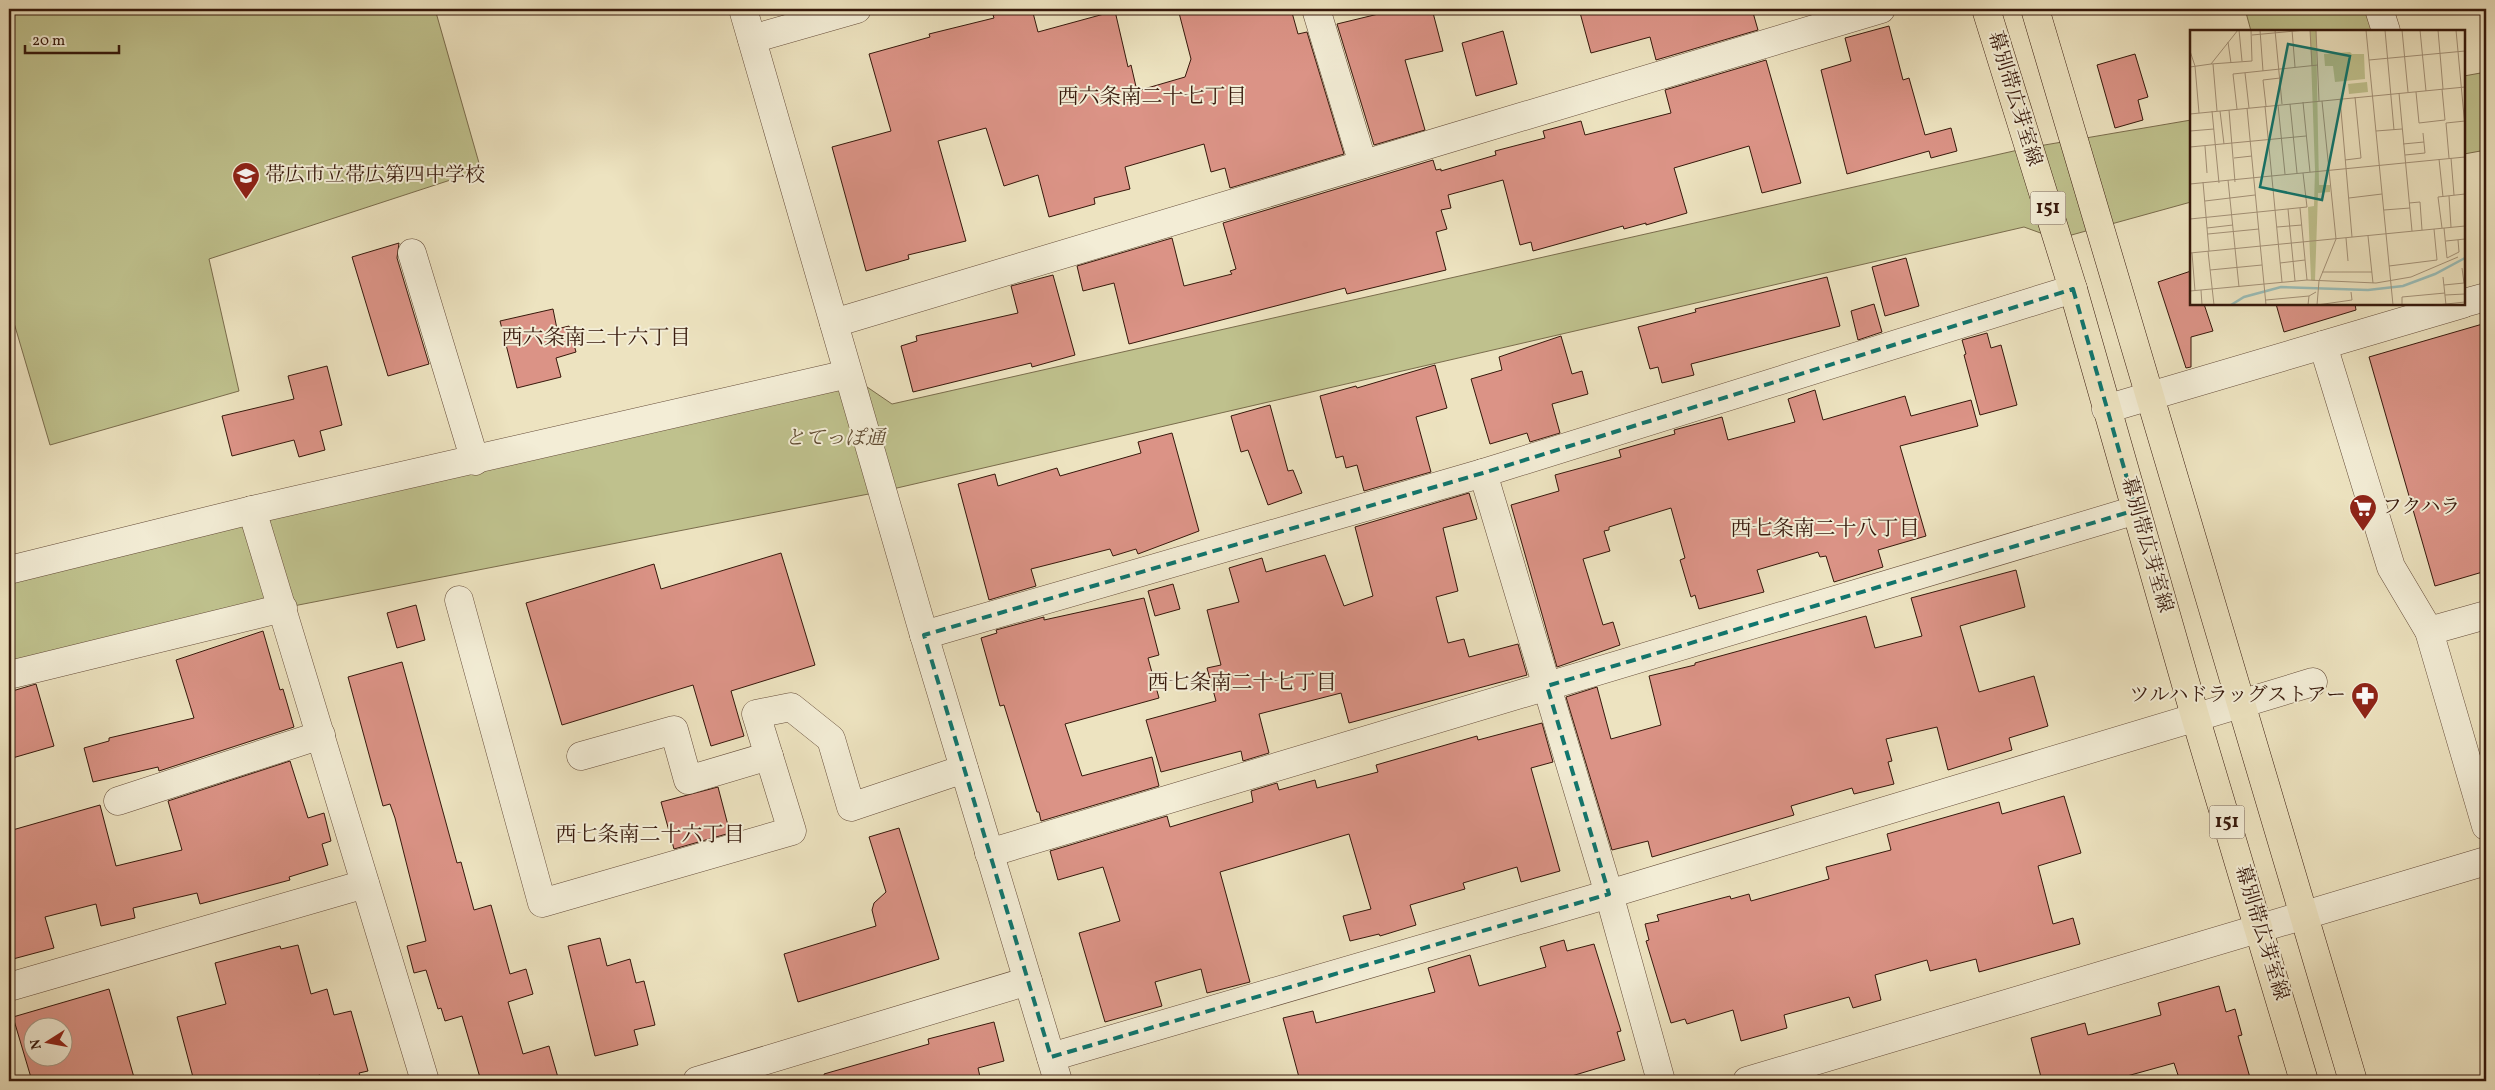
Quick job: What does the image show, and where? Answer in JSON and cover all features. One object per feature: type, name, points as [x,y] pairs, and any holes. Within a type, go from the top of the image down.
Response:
[{"type":"main road","name":"幕別帯広芽室線","points":[[1986,9],[2072,289],[2195,716],[2304,1081]]},
{"type":"main road","name":"151","points":[[2035,9],[2353,1081]]},
{"type":"street","points":[[743,9],[924,635],[1054,1069],[1609,894],[2313,682]]},
{"type":"street","points":[[752,39],[857,9]]},
{"type":"street","points":[[1316,9],[1363,164]]},
{"type":"street","points":[[834,322],[1881,9]]},
{"type":"street","points":[[2379,9],[2386,30]]},
{"type":"street","points":[[412,252],[475,461]]},
{"type":"street","points":[[924,635],[1484,473],[2072,289]]},
{"type":"street","points":[[2465,303],[2486,297]]},
{"type":"street","points":[[2106,409],[2460,305]]},
{"type":"street","points":[[2323,345],[2391,567],[2429,631],[2486,826]]},
{"type":"street","points":[[9,570],[252,510],[475,461],[848,374]]},
{"type":"street","points":[[1484,473],[1609,894],[1661,1081]]},
{"type":"street","points":[[252,510],[425,1081]]},
{"type":"street","points":[[989,853],[2136,510]]},
{"type":"street","points":[[459,600],[542,903],[792,831],[756,714],[791,707],[831,740],[851,807],[964,769]]},
{"type":"street","points":[[9,675],[283,608]]},
{"type":"street","points":[[2429,631],[2486,615]]},
{"type":"street","points":[[581,756],[674,730],[688,780],[769,756]]},
{"type":"street","points":[[118,801],[321,735]]},
{"type":"street","points":[[1747,1081],[2486,861]]},
{"type":"street","points":[[9,987],[365,884]]},
{"type":"street","points":[[697,1081],[1028,981]]},
{"type":"highlighted area","points":[[2073,289],[2136,510],[1547,686],[1609,894],[1051,1057],[924,635],[1483,473]]},
{"type":"green space","name":"帯広市立帯広第四中学校","points":[[9,9],[435,9],[481,170],[209,259],[239,391],[50,445],[9,306]]},
{"type":"green space","points":[[2245,9],[2369,9],[2375,30],[2251,30]]},
{"type":"green space","points":[[2486,72],[2486,150],[2465,154],[2465,76]]},
{"type":"green space","name":"とてっぽ通","points":[[2190,120],[2190,202],[2057,239],[2024,227],[884,491],[283,608],[9,675],[9,570],[848,374],[892,404],[2027,148]]},
{"type":"building","points":[[1015,9],[1032,9],[1038,32],[1115,11],[1128,67],[1131,65],[1137,91],[1185,77],[1191,59],[1178,9],[1291,9],[1298,34],[1307,32],[1344,154],[1230,188],[1225,168],[1211,172],[1204,144],[1125,167],[1130,189],[1094,198],[1095,204],[1049,217],[1038,175],[1004,186],[986,128],[938,141],[966,241],[908,255],[909,259],[866,271],[832,147],[891,131],[869,54],[930,37],[929,34],[994,18],[993,15]]},
{"type":"building","points":[[1399,9],[1432,9],[1443,51],[1405,60],[1425,130],[1374,145],[1337,24]]},
{"type":"building","points":[[1579,9],[1752,9],[1758,30],[1656,60],[1650,37],[1591,53]]},
{"type":"building","points":[[1889,26],[1903,80],[1909,78],[1925,135],[1951,128],[1957,151],[1931,158],[1929,151],[1847,174],[1821,70],[1851,61],[1845,38]]},
{"type":"building","points":[[1503,31],[1517,84],[1476,96],[1462,43]]},
{"type":"building","points":[[2135,54],[2148,97],[2138,100],[2143,120],[2115,128],[2097,65]]},
{"type":"building","points":[[1766,60],[1801,183],[1762,193],[1749,146],[1674,168],[1687,213],[1646,225],[1646,223],[1624,229],[1623,226],[1533,251],[1531,242],[1520,245],[1503,180],[1448,195],[1451,208],[1441,210],[1447,229],[1436,232],[1446,270],[1347,294],[1345,288],[1129,344],[1114,283],[1083,291],[1077,266],[1172,238],[1184,286],[1232,274],[1230,271],[1236,269],[1223,223],[1433,160],[1436,170],[1441,169],[1441,171],[1496,155],[1495,151],[1545,138],[1543,131],[1581,121],[1585,135],[1671,113],[1665,90]]},
{"type":"building","points":[[399,243],[397,258],[429,364],[388,376],[352,257]]},
{"type":"building","points":[[1906,258],[1919,306],[1885,316],[1872,267]]},
{"type":"building","points":[[2190,271],[2190,305],[2204,305],[2213,331],[2191,337],[2191,367],[2186,368],[2158,282]]},
{"type":"building","points":[[1053,275],[1075,355],[1032,367],[1031,363],[913,392],[901,346],[917,341],[916,336],[1018,313],[1011,286]]},
{"type":"building","points":[[1827,277],[1840,326],[1691,364],[1694,375],[1662,383],[1658,367],[1650,369],[1638,327],[1696,312],[1695,309]]},
{"type":"building","points":[[1874,304],[1882,332],[1858,340],[1851,311]]},
{"type":"building","points":[[2276,305],[2355,305],[2356,310],[2284,332]]},
{"type":"building","points":[[553,309],[557,329],[569,326],[576,352],[556,358],[561,377],[517,388],[500,321]]},
{"type":"building","points":[[2486,323],[2486,571],[2435,586],[2369,357]]},
{"type":"building","points":[[1987,333],[1991,348],[2001,345],[2017,405],[1980,415],[1964,355],[1966,354],[1962,340]]},
{"type":"building","points":[[1561,336],[1572,374],[1582,371],[1588,394],[1552,404],[1560,433],[1530,442],[1527,433],[1490,444],[1471,379],[1502,370],[1499,357]]},
{"type":"building","points":[[1435,365],[1447,408],[1416,417],[1431,472],[1364,491],[1357,465],[1346,468],[1343,456],[1336,458],[1320,396],[1356,386],[1357,388]]},
{"type":"building","points":[[327,366],[342,425],[320,431],[325,450],[299,457],[294,440],[232,456],[222,416],[294,399],[288,376]]},
{"type":"building","points":[[1815,390],[1823,420],[1905,396],[1911,416],[1971,400],[1978,426],[1900,446],[1926,536],[1878,550],[1883,567],[1834,582],[1826,556],[1820,557],[1818,552],[1757,570],[1764,592],[1699,609],[1695,595],[1691,597],[1680,560],[1685,558],[1671,508],[1609,527],[1609,530],[1604,531],[1610,551],[1583,559],[1603,625],[1613,622],[1620,645],[1557,667],[1511,505],[1559,491],[1555,475],[1621,457],[1619,450],[1675,434],[1674,430],[1722,417],[1728,440],[1795,422],[1788,399]]},
{"type":"building","points":[[1270,405],[1288,471],[1293,470],[1302,493],[1268,505],[1248,450],[1241,452],[1231,416]]},
{"type":"building","points":[[1172,433],[1199,531],[1138,554],[1136,549],[1113,556],[1110,549],[1031,569],[1036,586],[989,600],[958,484],[995,474],[998,486],[1057,468],[1060,476],[1141,453],[1138,442]]},
{"type":"building","points":[[1469,493],[1477,519],[1443,528],[1458,591],[1436,597],[1448,643],[1464,639],[1469,657],[1518,644],[1527,675],[1349,723],[1341,693],[1259,714],[1269,753],[1243,761],[1241,751],[1161,772],[1146,720],[1216,701],[1207,668],[1221,665],[1207,610],[1239,602],[1229,568],[1262,558],[1266,572],[1325,555],[1344,606],[1373,596],[1355,527]]},
{"type":"building","points":[[781,553],[815,665],[731,691],[744,736],[711,746],[693,685],[562,725],[526,603],[654,564],[661,589]]},
{"type":"building","points":[[2016,570],[2025,607],[1960,626],[1979,692],[2034,676],[2048,726],[2009,738],[2012,750],[1948,770],[1937,727],[1886,739],[1892,761],[1888,762],[1894,784],[1854,794],[1852,788],[1791,806],[1794,815],[1652,857],[1648,841],[1612,850],[1566,697],[1597,687],[1611,739],[1661,725],[1649,676],[1695,665],[1695,663],[1866,616],[1875,648],[1922,636],[1911,598]]},
{"type":"building","points":[[1173,584],[1180,609],[1155,616],[1148,591]]},
{"type":"building","points":[[1144,598],[1159,655],[1148,658],[1159,698],[1065,724],[1082,776],[1152,757],[1159,786],[1041,821],[1004,705],[1000,706],[981,638],[997,633],[996,630],[1044,617],[1044,620]]},
{"type":"building","points":[[416,605],[425,640],[397,648],[387,613]]},
{"type":"building","points":[[263,631],[280,690],[283,689],[294,727],[159,771],[158,767],[93,782],[84,748],[109,741],[109,738],[194,718],[176,660]]},
{"type":"building","points":[[402,662],[457,863],[461,862],[474,910],[491,905],[510,974],[526,969],[533,994],[508,1002],[523,1054],[549,1046],[559,1081],[481,1081],[462,1016],[445,1021],[441,1008],[438,1009],[426,970],[414,973],[407,946],[426,941],[395,818],[390,804],[383,806],[348,677]]},
{"type":"building","points":[[36,684],[54,746],[9,759],[9,692]]},
{"type":"building","points":[[1542,723],[1553,762],[1531,768],[1560,871],[1521,882],[1517,867],[1463,883],[1465,889],[1410,905],[1416,925],[1380,936],[1379,934],[1350,941],[1343,916],[1371,909],[1349,834],[1220,872],[1250,982],[1207,993],[1201,969],[1155,982],[1162,1006],[1105,1022],[1079,933],[1120,921],[1103,867],[1058,880],[1050,851],[1167,816],[1170,827],[1253,802],[1251,791],[1277,783],[1279,790],[1315,780],[1317,788],[1378,772],[1376,765],[1477,736],[1478,740]]},
{"type":"building","points":[[290,761],[308,818],[324,813],[331,841],[322,844],[328,865],[289,877],[290,880],[200,904],[197,893],[133,908],[135,918],[101,926],[96,904],[45,917],[54,948],[13,959],[9,944],[9,831],[100,805],[116,866],[182,850],[168,801]]},
{"type":"building","points":[[718,787],[730,833],[674,849],[661,802]]},
{"type":"building","points":[[2064,796],[2081,853],[2038,866],[2053,924],[2073,918],[2080,944],[1979,972],[1976,959],[1930,971],[1927,960],[1875,975],[1881,1000],[1853,1008],[1849,997],[1784,1015],[1787,1028],[1741,1041],[1733,1010],[1687,1024],[1685,1019],[1671,1023],[1646,941],[1649,940],[1645,924],[1659,921],[1657,915],[1730,896],[1731,899],[1749,894],[1751,901],[1829,879],[1826,867],[1891,850],[1887,834],[1999,802],[2002,814]]},
{"type":"building","points":[[899,828],[939,959],[798,1002],[784,954],[876,926],[872,910],[874,903],[886,892],[869,837]]},
{"type":"building","points":[[600,938],[607,966],[630,959],[636,983],[644,981],[655,1025],[634,1030],[638,1045],[595,1056],[568,946]]},
{"type":"building","points":[[1564,940],[1567,951],[1594,944],[1621,1031],[1617,1032],[1625,1060],[1555,1081],[1300,1081],[1283,1018],[1313,1011],[1316,1023],[1435,992],[1428,968],[1470,955],[1479,986],[1546,967],[1540,947]]},
{"type":"building","points":[[298,945],[311,994],[327,989],[334,1015],[351,1011],[368,1071],[359,1073],[362,1081],[322,1081],[320,1075],[299,1081],[194,1081],[177,1017],[226,1004],[215,963],[280,946],[281,949]]},
{"type":"building","points":[[2219,986],[2226,1012],[2235,1009],[2242,1035],[2238,1036],[2251,1081],[2180,1081],[2174,1063],[2109,1081],[2042,1081],[2031,1038],[2085,1023],[2088,1035],[2161,1015],[2158,1003]]},
{"type":"building","points":[[109,989],[135,1081],[32,1081],[28,1068],[72,1068],[72,1018],[22,1018],[22,1047],[13,1017]]},
{"type":"building","points":[[994,1022],[1004,1061],[978,1068],[981,1081],[825,1081],[824,1074],[929,1044],[928,1039]]},
{"type":"place","name":"帯広市立帯広第四中学校","points":[[246,200]]},
{"type":"place","name":"フクハラ","points":[[2363,532]]},
{"type":"place","name":"ツルハドラッグストアー","points":[[2365,720]]},
{"type":"district","name":"西六条南二十七丁目","points":[[1152,97]]},
{"type":"district","name":"西六条南二十六丁目","points":[[596,338]]},
{"type":"district","name":"西七条南二十八丁目","points":[[1825,529]]},
{"type":"district","name":"西七条南二十七丁目","points":[[1242,683]]},
{"type":"district","name":"西七条南二十六丁目","points":[[650,835]]}]
